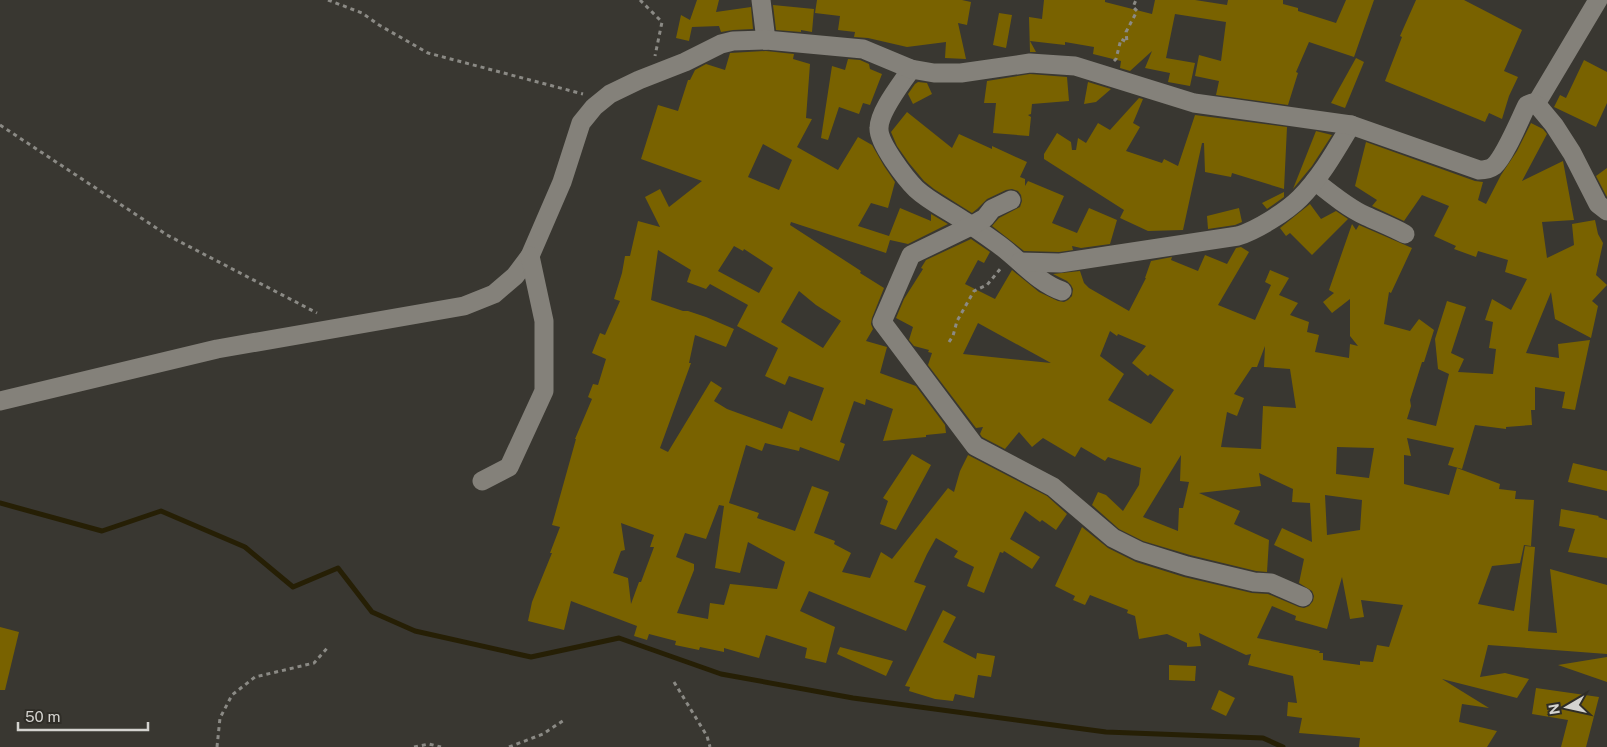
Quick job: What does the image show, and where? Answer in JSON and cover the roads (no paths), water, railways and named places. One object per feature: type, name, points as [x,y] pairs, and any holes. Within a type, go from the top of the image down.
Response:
[{"type":"street","points":[[762,0],[766,40]]},
{"type":"street","points":[[1536,104],[1598,0]]},
{"type":"street","points":[[0,401],[217,349],[464,306],[494,294],[515,276],[530,256],[562,182],[581,123],[594,107],[610,94],[685,62],[721,44],[733,41],[766,40],[863,49],[911,68],[934,73],[961,73],[1030,63],[1075,66],[1194,103],[1351,125],[1428,153],[1483,170],[1494,166],[1502,156],[1527,105],[1532,103],[1536,104],[1554,125],[1572,153],[1598,204],[1607,211]]},
{"type":"street","points":[[911,68],[882,116],[878,128],[880,136],[897,164],[916,188],[934,203],[971,226],[1048,284],[1062,291]]},
{"type":"street","points":[[1020,262],[1060,264],[1238,236],[1254,230],[1299,199],[1315,181],[1351,125]]},
{"type":"street","points":[[1315,181],[1366,216],[1392,226],[1405,234]]},
{"type":"street","points":[[1012,200],[992,209],[985,218],[971,226],[910,255],[882,322],[976,446],[1053,487],[1113,538],[1139,551],[1216,573],[1271,584],[1303,597]]},
{"type":"street","points":[[482,480],[509,467],[544,391],[544,321],[530,256]]},
{"type":"waterway","points":[[0,503],[102,531],[161,511],[245,547],[293,587],[338,568],[372,612],[415,631],[531,657],[619,638],[721,674],[853,698],[1106,732],[1263,738],[1283,747]]}]
